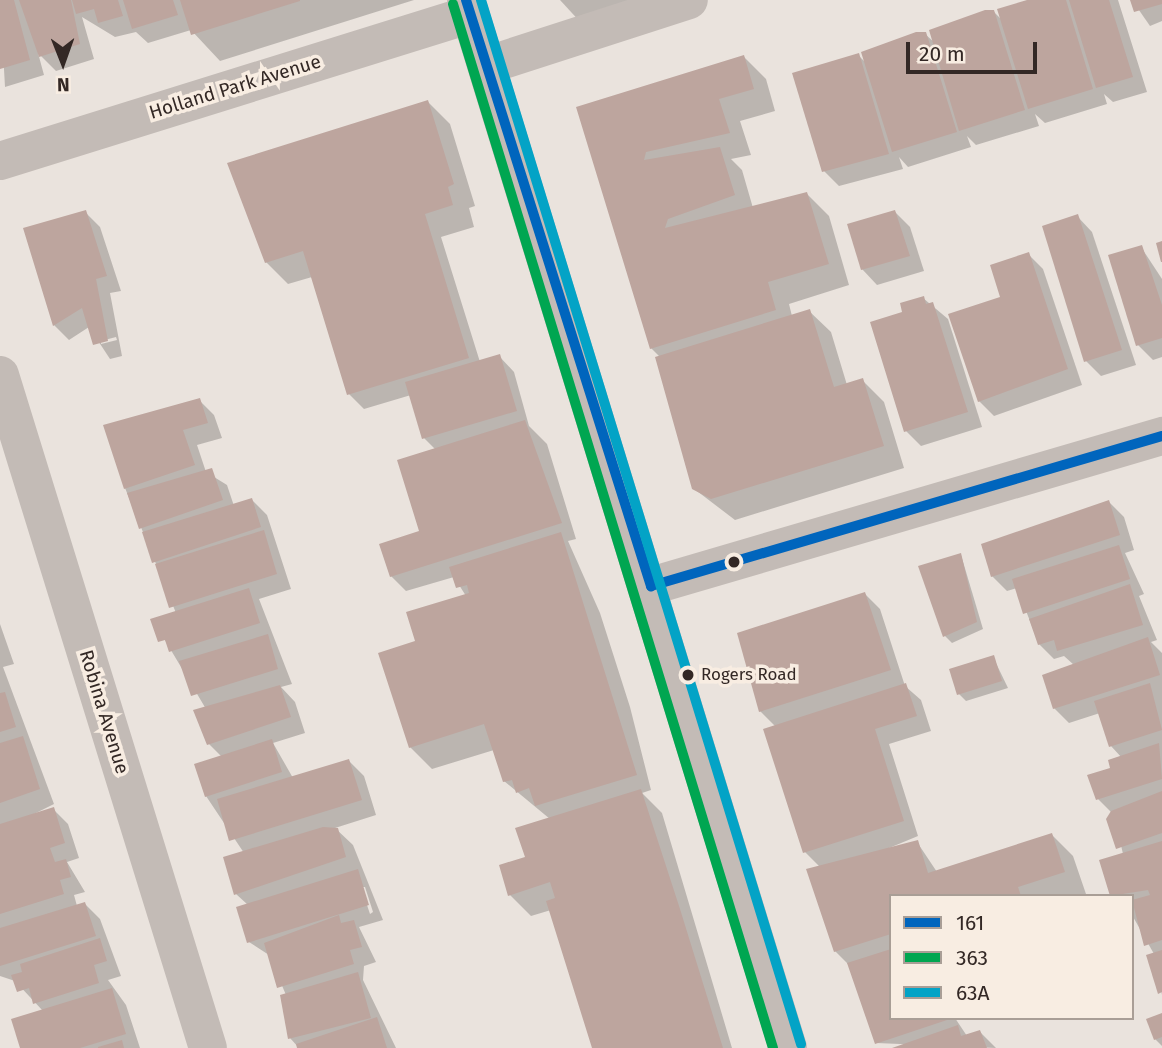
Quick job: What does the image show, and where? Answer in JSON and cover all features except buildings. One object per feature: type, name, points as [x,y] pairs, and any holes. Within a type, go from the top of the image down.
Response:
[{"type":"street","points":[[488,65],[689,0]]},
{"type":"street","points":[[468,7],[651,586],[788,1048]]},
{"type":"street","name":"Holland Park Avenue","points":[[0,161],[468,7]]},
{"type":"street","name":"Robina Avenue","points":[[0,375],[208,1048]]},
{"type":"street","points":[[651,586],[1160,444]]},
{"type":"transit line","name":"161","points":[[466,0],[651,586]]},
{"type":"transit line","name":"63A","points":[[481,0],[801,1044]]},
{"type":"transit line","name":"363","points":[[453,4],[773,1048]]},
{"type":"transit line","name":"161","points":[[651,586],[1162,436]]},
{"type":"place","name":"Rogers Road","points":[[688,675]]}]
